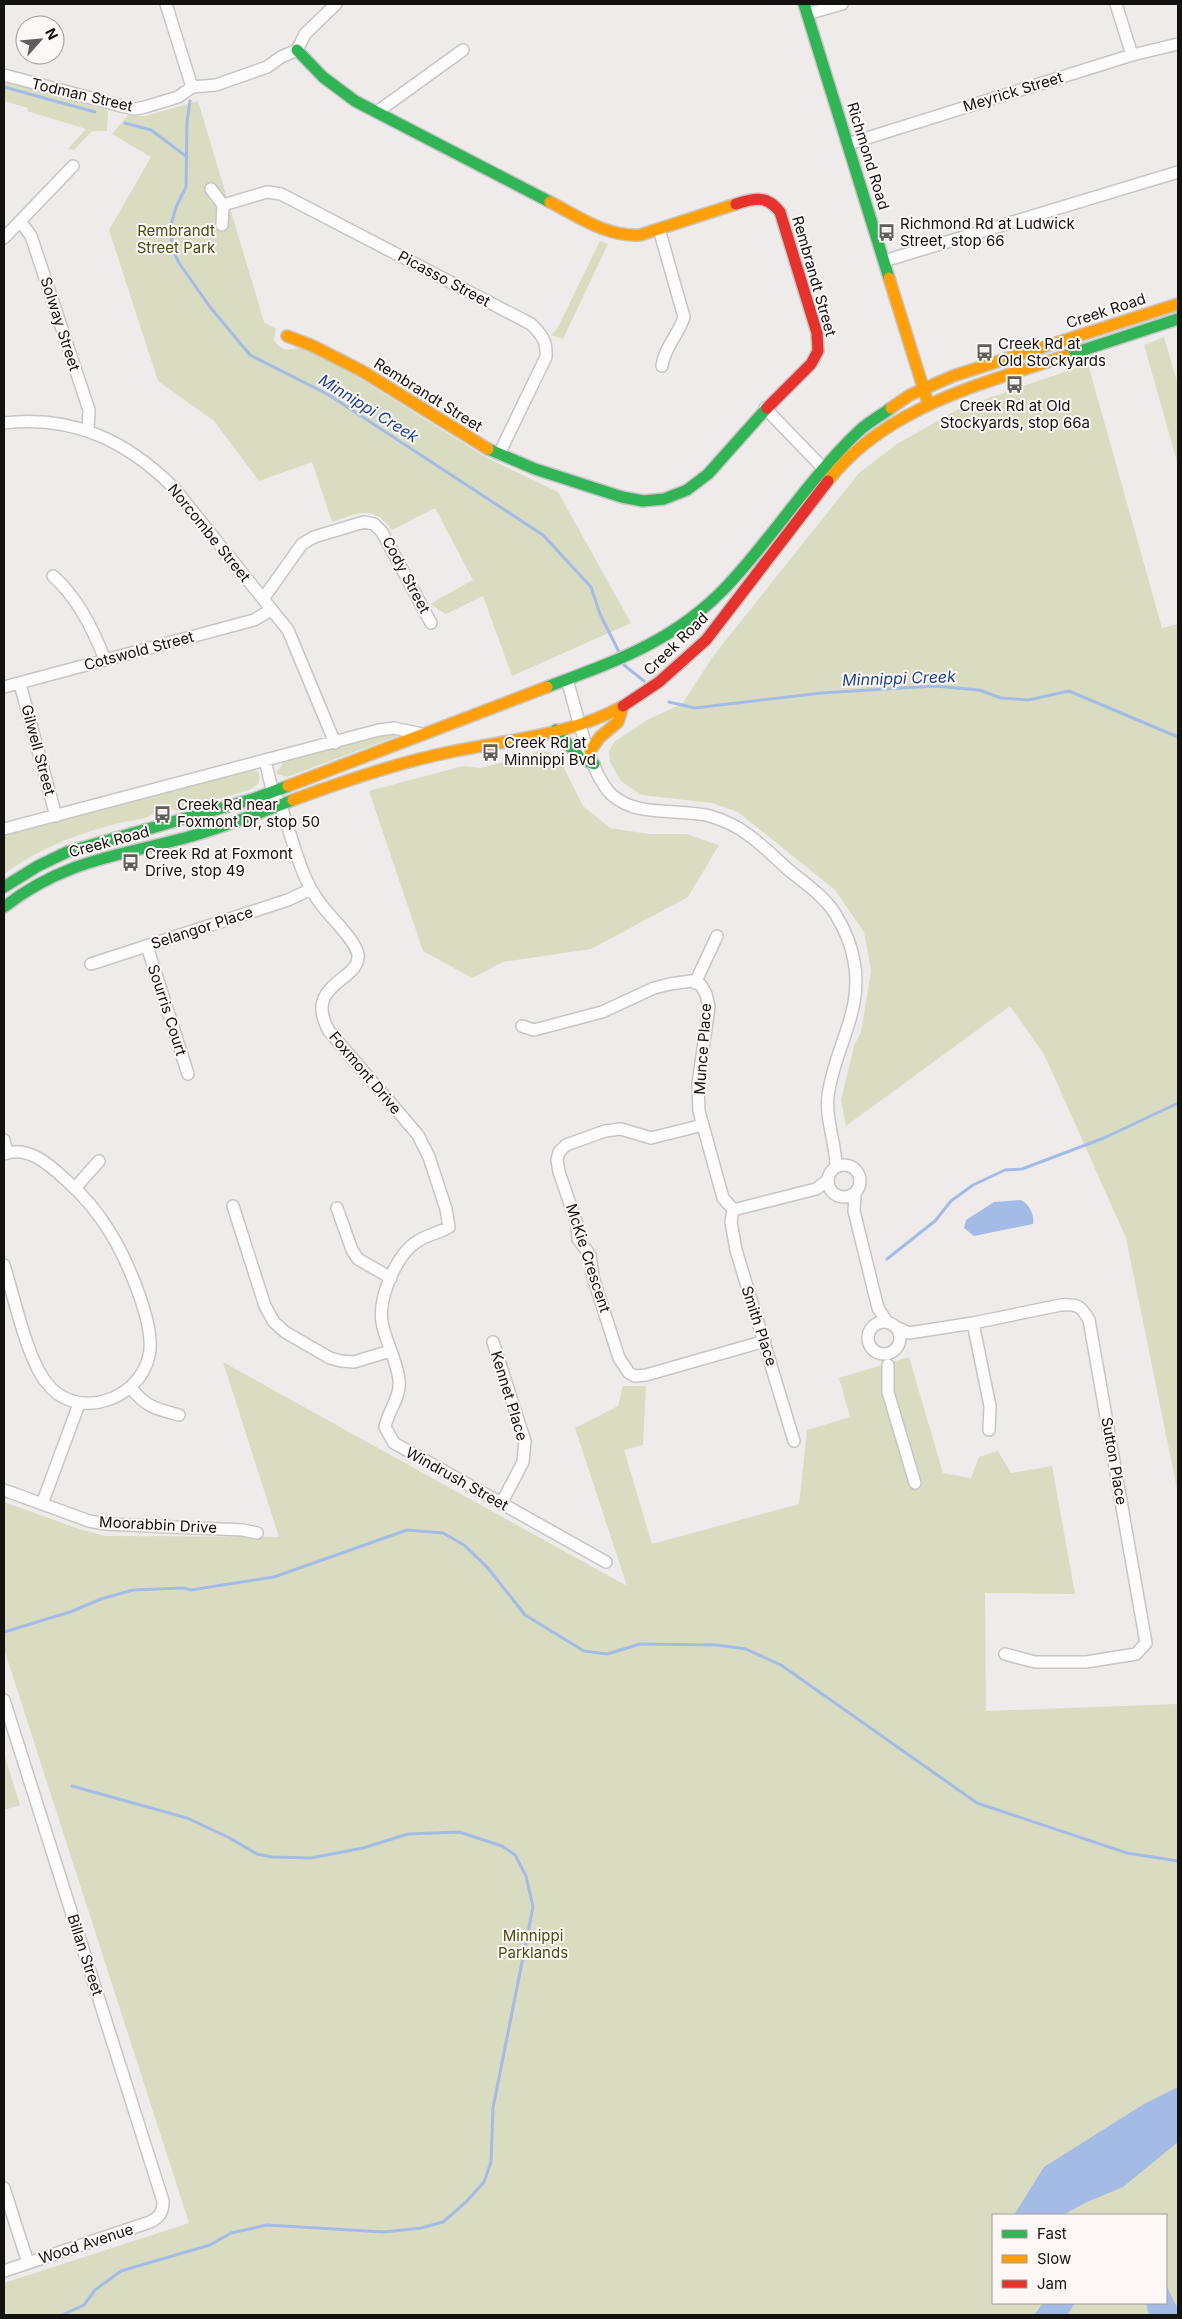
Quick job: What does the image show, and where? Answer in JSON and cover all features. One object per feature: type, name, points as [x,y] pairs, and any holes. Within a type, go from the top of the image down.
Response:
[{"type":"main road","name":"Richmond Road","points":[[806,9],[929,404]]},
{"type":"main road","name":"Rembrandt Street","points":[[286,336],[316,346],[351,365],[499,454],[628,499],[652,502],[674,497],[690,488],[709,472],[765,408],[810,365],[817,354],[819,345],[780,212],[773,203],[756,198],[640,235],[625,236],[608,232],[355,101],[297,50]]},
{"type":"main road","name":"Creek Road","points":[[4,887],[38,866],[67,852],[110,838],[220,811],[567,680],[648,646],[673,632],[694,616],[737,574],[822,468],[861,429],[887,410],[923,388],[968,371],[1178,304]]},
{"type":"main road","name":"Creek Road","points":[[4,907],[33,886],[68,868],[197,834],[395,765],[556,730],[581,723],[623,706],[669,675],[714,630],[834,473],[874,437],[929,404],[973,386],[1178,319]]},
{"type":"main road","points":[[694,616],[700,625],[714,630]]},
{"type":"main road","points":[[590,751],[602,734],[618,722],[623,706]]},
{"type":"main road","points":[[556,730],[580,758],[594,764]]},
{"type":"street","points":[[166,4],[192,87]]},
{"type":"street","points":[[297,50],[305,34],[336,4]]},
{"type":"street","points":[[806,9],[842,4]]},
{"type":"street","points":[[1116,4],[1132,55]]},
{"type":"street","name":"Meyrick Street","points":[[848,144],[1132,55],[1178,44]]},
{"type":"street","name":"Todman Street","points":[[4,75],[74,95],[135,109],[178,97],[192,87],[216,85],[253,73],[297,50]]},
{"type":"street","points":[[377,112],[463,50]]},
{"type":"street","points":[[4,238],[73,166]]},
{"type":"street","points":[[884,261],[1178,172]]},
{"type":"street","points":[[211,189],[223,205],[222,225]]},
{"type":"street","name":"Picasso Street","points":[[223,205],[267,192],[281,194],[531,324],[543,336],[547,348],[546,357],[499,454]]},
{"type":"street","name":"Solway Street","points":[[20,221],[31,236],[89,410],[88,430]]},
{"type":"street","points":[[659,228],[684,317],[681,327],[664,355],[662,366]]},
{"type":"street","points":[[765,408],[822,468]]},
{"type":"street","name":"Norcombe Street","points":[[4,423],[23,420],[47,422],[88,430],[118,443],[154,468],[174,488],[288,630],[335,743]]},
{"type":"street","name":"Cody Street","points":[[263,599],[302,544],[314,537],[364,522],[374,524],[382,532],[432,623]]},
{"type":"street","points":[[53,576],[67,588],[99,644],[105,660]]},
{"type":"street","name":"Cotswold Street","points":[[4,687],[254,620],[272,610]]},
{"type":"street","points":[[567,680],[594,764],[607,789],[624,803],[640,809],[710,816],[747,833],[817,894],[836,914],[848,936],[857,983],[852,1021],[841,1046],[828,1098],[828,1110],[841,1166]]},
{"type":"street","name":"Gilwell Street","points":[[20,684],[56,816]]},
{"type":"street","points":[[4,829],[379,730],[394,728],[422,734]]},
{"type":"street","name":"Foxmont Drive","points":[[265,761],[273,792],[281,806],[311,889],[355,946],[359,957],[355,966],[325,994],[322,1018],[329,1031],[418,1135],[429,1158],[446,1210],[449,1227],[418,1241],[407,1250],[384,1292],[381,1307],[382,1322],[390,1351]]},
{"type":"street","name":"Selangor Place","points":[[91,964],[288,900],[311,889]]},
{"type":"street","points":[[695,983],[717,936]]},
{"type":"street","name":"Sourris Court","points":[[147,946],[188,1074]]},
{"type":"street","name":"Munce Place","points":[[522,1026],[534,1030],[602,1012],[654,988],[683,982],[700,985],[706,994],[709,1008],[698,1084],[699,1111],[723,1198],[733,1209]]},
{"type":"street","name":"McKie Crescent","points":[[703,1126],[651,1138],[621,1129],[605,1131],[566,1145],[559,1152],[557,1160],[559,1172],[577,1224],[578,1239],[590,1255],[589,1262],[593,1277],[619,1358],[629,1374],[635,1376],[646,1375],[765,1340]]},
{"type":"street","points":[[4,1140],[6,1153],[22,1152],[33,1155],[46,1163],[75,1188],[93,1207],[119,1245],[145,1312],[150,1335],[149,1356],[143,1372],[131,1388],[115,1397],[98,1403],[79,1404],[59,1395],[47,1384],[37,1369],[4,1268]]},
{"type":"street","points":[[75,1188],[99,1162]]},
{"type":"street","points":[[841,1166],[829,1175],[828,1186],[845,1195],[854,1211],[878,1308],[899,1332],[900,1342]]},
{"type":"street","points":[[816,1189],[845,1195],[858,1190],[861,1179],[856,1170],[841,1166]]},
{"type":"street","points":[[733,1209],[816,1189],[828,1180]]},
{"type":"street","points":[[233,1206],[265,1306],[274,1322],[285,1332],[330,1358],[341,1361],[354,1362],[390,1351]]},
{"type":"street","points":[[337,1208],[352,1250],[358,1259],[391,1278]]},
{"type":"street","name":"Smith Place","points":[[733,1209],[731,1222],[736,1250],[765,1340],[794,1441]]},
{"type":"street","name":"Sutton Place","points":[[909,1333],[973,1323],[1061,1305],[1075,1304],[1083,1310],[1089,1320],[1146,1643],[1136,1654],[1086,1662],[1035,1662],[1005,1654]]},
{"type":"street","points":[[872,1327],[882,1322],[909,1333],[894,1351],[884,1354],[874,1351],[868,1337],[878,1308]]},
{"type":"street","points":[[973,1323],[990,1406],[990,1430]]},
{"type":"street","name":"Kennet Place","points":[[493,1342],[525,1441],[524,1462],[501,1504]]},
{"type":"street","name":"Windrush Street","points":[[390,1351],[399,1381],[398,1397],[387,1418],[385,1427],[394,1443],[606,1562]]},
{"type":"street","points":[[888,1365],[888,1392],[915,1483]]},
{"type":"street","points":[[131,1388],[141,1401],[152,1407],[179,1415]]},
{"type":"street","points":[[42,1504],[79,1404]]},
{"type":"street","name":"Moorabbin Drive","points":[[4,1490],[89,1521],[105,1524],[243,1530],[257,1533]]},
{"type":"street","name":"Billan Street","points":[[4,1700],[163,2201],[163,2210]]},
{"type":"street","points":[[4,2188],[28,2263]]},
{"type":"street","name":"Wood Avenue","points":[[4,2271],[150,2222],[157,2218],[163,2210]]},
{"type":"green space","points":[[4,81],[107,110],[107,131],[92,131],[74,150],[68,149],[86,129],[27,111],[28,108],[4,101]]},
{"type":"green space","name":"Rembrandt Street Park","points":[[198,101],[264,322],[276,329],[274,340],[278,345],[285,349],[307,349],[322,355],[487,458],[558,492],[631,623],[512,676],[483,596],[446,614],[430,604],[473,580],[435,508],[392,530],[378,517],[365,513],[332,522],[312,462],[259,481],[214,421],[158,381],[109,230],[151,157],[112,134],[128,115],[145,116]]},
{"type":"green space","points":[[600,241],[608,244],[563,339],[551,335],[557,329]]},
{"type":"green space","points":[[1164,337],[1178,385],[1178,465],[1144,345]]},
{"type":"green space","points":[[1088,364],[1162,628],[1178,624],[1178,1494],[1126,1238],[1044,1054],[1010,1006],[846,1126],[841,1100],[854,1046],[861,1032],[871,971],[864,932],[835,890],[738,812],[712,803],[641,795],[621,781],[610,762],[609,751],[615,741],[647,720],[682,704],[714,655],[859,473],[897,444],[962,407]]},
{"type":"green space","points":[[385,735],[400,735],[287,777],[277,774],[277,771],[284,762]]},
{"type":"green space","points":[[538,751],[549,752],[560,760],[583,806],[610,828],[649,834],[686,834],[719,845],[688,897],[591,949],[503,962],[472,978],[423,951],[369,791],[463,766],[481,768]]},
{"type":"green space","points":[[253,770],[257,771],[260,777],[257,784],[249,790],[177,811],[168,809],[145,818],[80,834],[41,851],[4,874],[4,836]]},
{"type":"green space","name":"Minnippi Parklands","points":[[909,1357],[943,1473],[971,1478],[979,1457],[998,1451],[1011,1473],[1052,1466],[1075,1594],[985,1593],[986,1711],[1178,1704],[1178,2315],[4,2315],[4,2283],[189,2223],[4,1649],[4,1502],[79,1529],[106,1536],[279,1537],[223,1362],[627,1586],[575,1428],[618,1406],[623,1386],[646,1386],[643,1445],[624,1450],[652,1544],[799,1504],[807,1430],[850,1417],[839,1378]]},
{"type":"green space","points":[[4,1754],[20,1805],[4,1810]]},
{"type":"water","points":[[1021,1200],[1031,1210],[1033,1224],[974,1236],[964,1228],[966,1220],[994,1202]]},
{"type":"water","points":[[1178,2087],[1178,2142],[1123,2187],[1087,2202],[1065,2214],[1015,2214],[1044,2167],[1144,2104]]},
{"type":"water","points":[[1167,2287],[1178,2309],[1178,2315],[1149,2315],[1146,2304],[1167,2304]]},
{"type":"water","points":[[1042,2304],[1074,2304],[1067,2315],[1034,2315]]},
{"type":"waterway","name":"Minnippi Creek","points":[[4,87],[95,112]]},
{"type":"waterway","name":"Minnippi Creek","points":[[190,101],[187,122],[186,187],[176,207],[171,225],[172,248],[179,263],[210,307],[250,355],[329,395],[543,535],[591,587],[600,614],[619,652]]},
{"type":"waterway","name":"Minnippi Creek","points":[[125,123],[151,130],[187,157]]},
{"type":"waterway","name":"Minnippi Creek","points":[[624,665],[644,681]]},
{"type":"waterway","name":"Minnippi Creek","points":[[669,702],[695,708],[821,693],[935,686],[979,690],[1001,698],[1028,700],[1069,691],[1178,737]]},
{"type":"waterway","points":[[887,1259],[935,1221],[951,1201],[973,1185],[1005,1170],[1022,1169],[1104,1138],[1178,1103]]},
{"type":"waterway","points":[[4,1632],[133,1590],[183,1588],[191,1590],[274,1577],[407,1530],[443,1533],[464,1545],[487,1567],[525,1615],[584,1651],[607,1654],[640,1644],[717,1645],[746,1649],[781,1665],[977,1803],[1127,1853],[1178,1861]]},
{"type":"waterway","points":[[62,2315],[84,2305],[95,2290],[121,2271],[210,2245],[231,2233],[267,2225],[384,2232],[421,2228],[443,2222],[466,2202],[484,2182],[491,2162],[493,2108],[533,1907],[526,1876],[515,1855],[502,1846],[459,1832],[408,1834],[363,1848],[311,1858],[272,1857],[257,1854],[228,1837],[187,1818],[72,1786]]},
{"type":"traffic: fast","points":[[804,4],[889,278]]},
{"type":"traffic: fast","points":[[297,50],[323,77],[355,101],[550,202]]},
{"type":"traffic: fast","points":[[1065,356],[1178,319]]},
{"type":"traffic: fast","points":[[488,449],[535,469],[622,497],[643,501],[664,499],[687,490],[708,474],[767,408]]},
{"type":"traffic: fast","points":[[547,687],[597,668],[643,647],[687,621],[707,605],[744,567],[842,448],[863,427],[891,408]]},
{"type":"traffic: fast","points":[[556,730],[580,758],[594,764]]},
{"type":"traffic: fast","points":[[4,887],[38,866],[67,852],[253,799],[288,786]]},
{"type":"traffic: fast","points":[[4,907],[49,878],[72,869],[94,861],[205,832],[293,800]]},
{"type":"traffic: slow","points":[[550,202],[594,225],[628,235],[640,235],[736,204]]},
{"type":"traffic: slow","points":[[889,278],[927,400]]},
{"type":"traffic: slow","points":[[891,408],[910,395],[953,376],[1178,304]]},
{"type":"traffic: slow","points":[[287,336],[313,346],[362,371],[488,449]]},
{"type":"traffic: slow","points":[[828,481],[851,456],[877,434],[906,416],[969,388],[1065,356]]},
{"type":"traffic: slow","points":[[288,786],[547,687]]},
{"type":"traffic: slow","points":[[590,751],[600,737],[618,722],[623,706]]},
{"type":"traffic: slow","points":[[293,800],[351,779],[410,761],[561,730],[603,716],[623,706]]},
{"type":"traffic: jam","points":[[736,204],[760,199],[770,203],[780,212],[817,333],[818,351],[811,364],[767,408]]},
{"type":"traffic: jam","points":[[623,706],[659,682],[706,640],[828,481]]},
{"type":"place","name":"Richmond Rd at Ludwick Street, stop 66","points":[[886,233]]},
{"type":"place","name":"Creek Rd at Old Stockyards","points":[[984,353]]},
{"type":"place","name":"Creek Rd at Old Stockyards, stop 66a","points":[[1015,385]]},
{"type":"place","name":"Creek Rd at Minnippi Bvd","points":[[490,752]]},
{"type":"place","name":"Creek Rd near Foxmont Dr, stop 50","points":[[163,814]]},
{"type":"place","name":"Creek Rd at Foxmont Drive, stop 49","points":[[131,863]]}]
